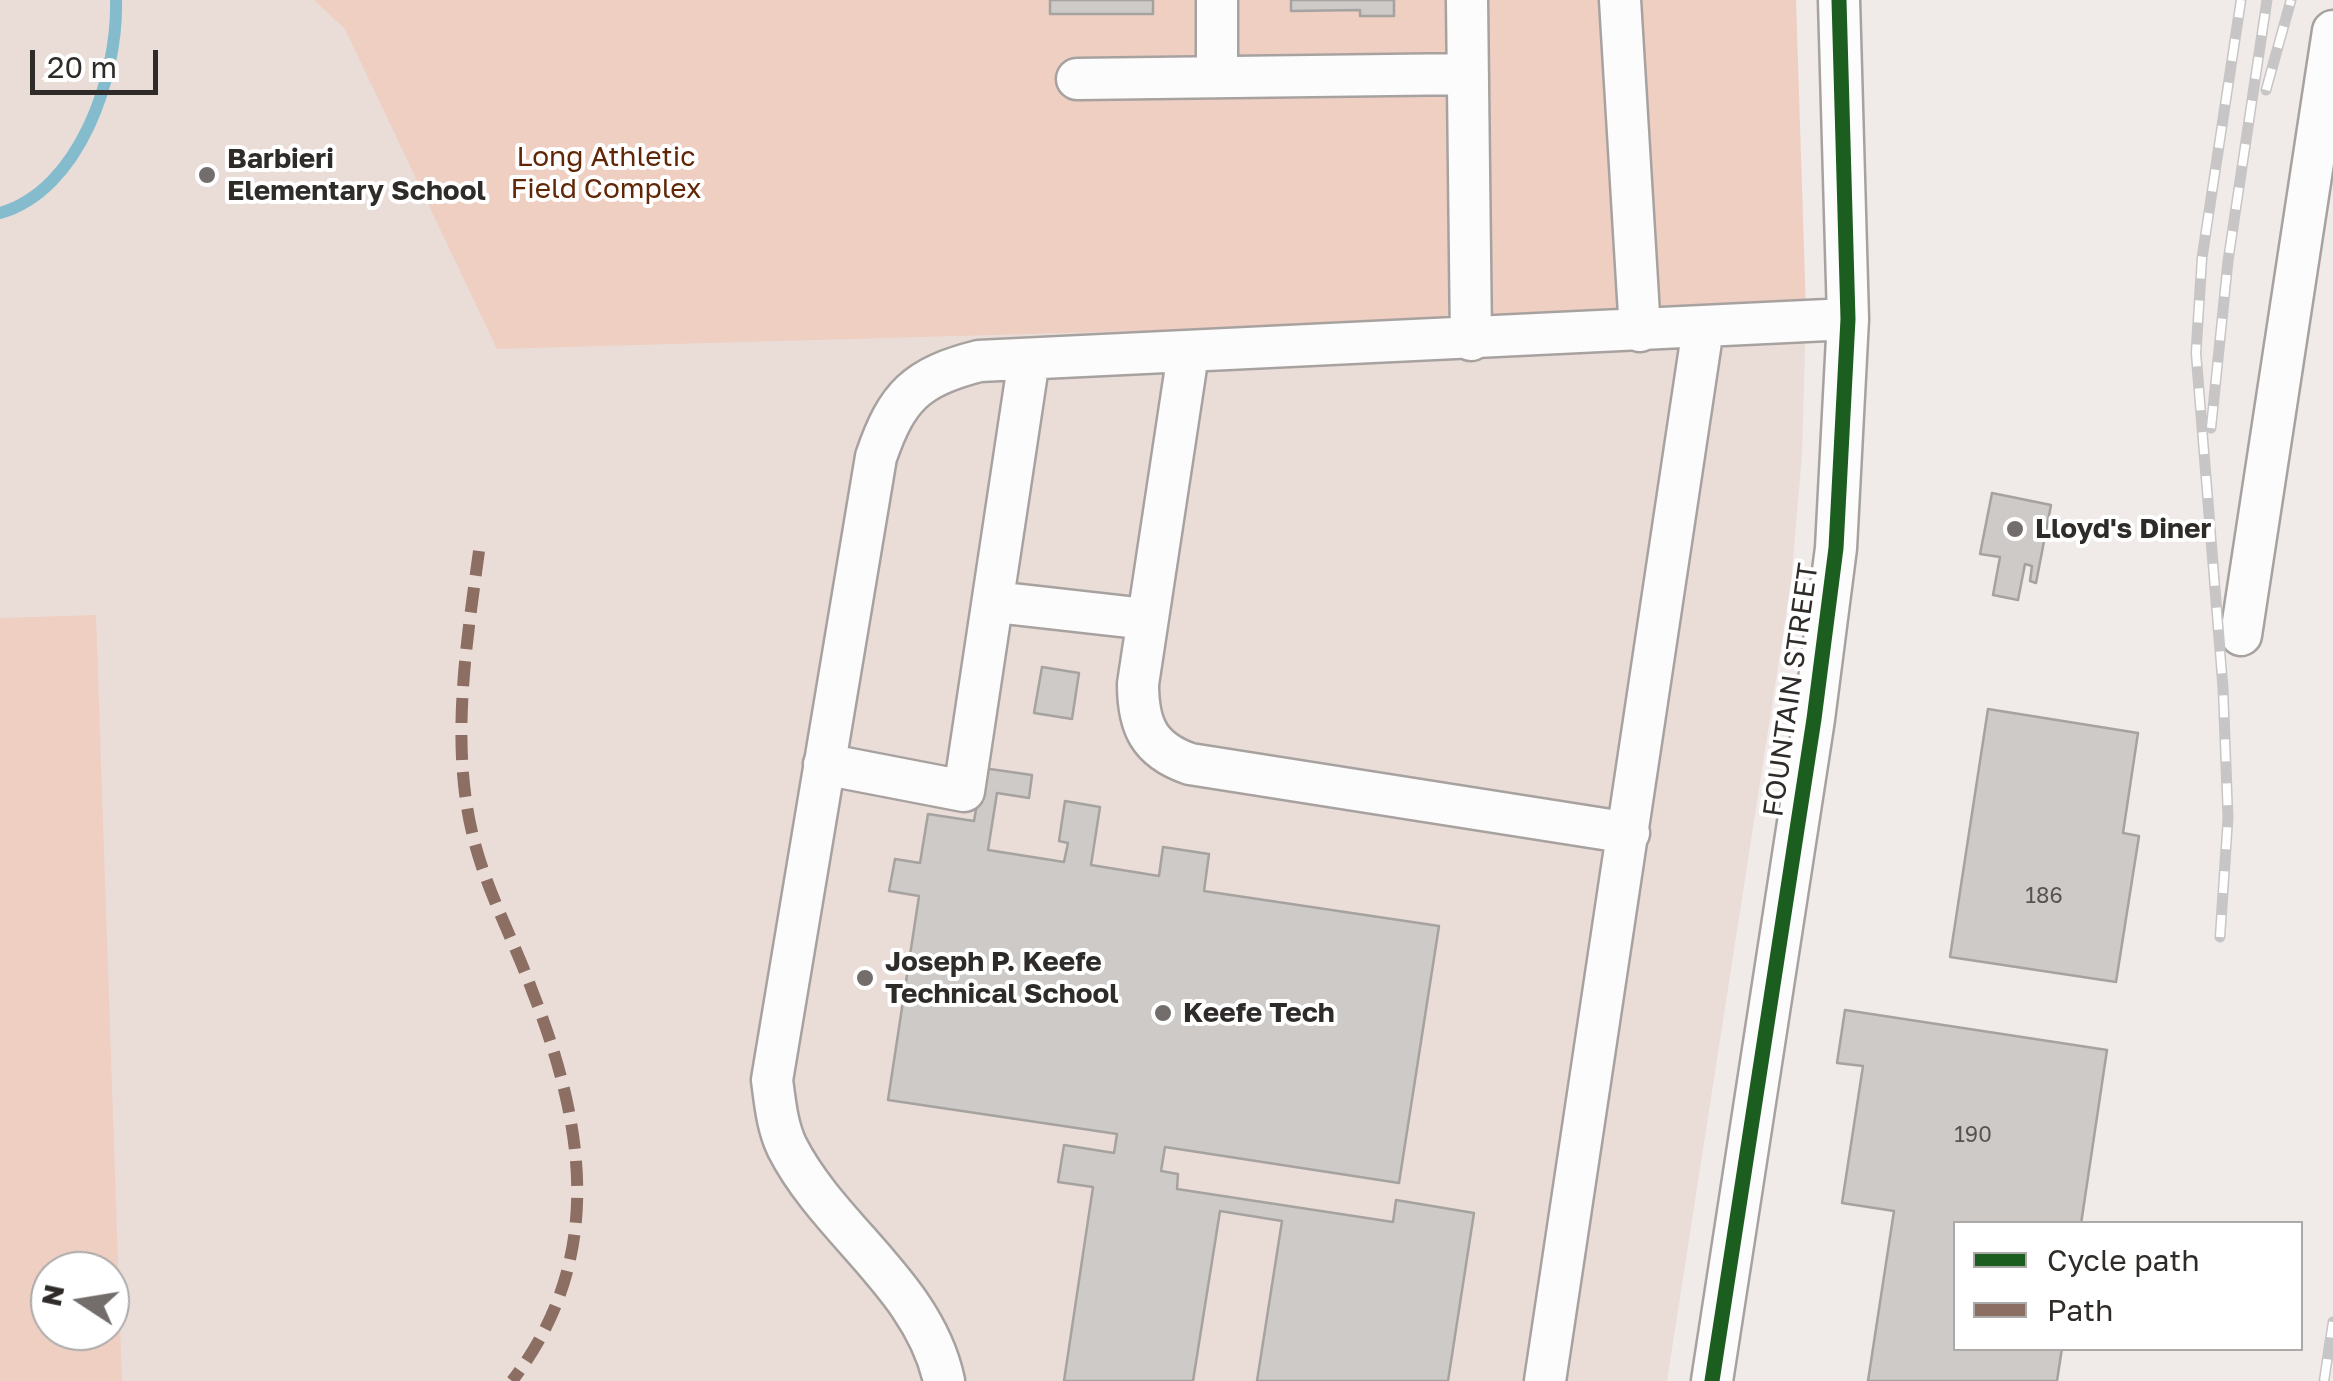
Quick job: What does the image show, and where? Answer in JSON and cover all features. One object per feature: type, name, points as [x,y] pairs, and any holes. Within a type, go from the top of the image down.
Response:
[{"type":"street","points":[[1217,0],[1217,78]]},
{"type":"street","points":[[1467,0],[1471,340]]},
{"type":"street","points":[[1620,0],[1640,331]]},
{"type":"street","name":"FOUNTAIN STREET","points":[[1712,1381],[1824,646],[1843,472],[1848,319],[1839,0]]},
{"type":"street","points":[[2242,634],[2333,32]]},
{"type":"street","points":[[1078,79],[1468,74]]},
{"type":"street","points":[[944,1381],[927,1333],[786,1145],[772,1080],[876,457],[890,417],[904,396],[950,368],[979,361],[1188,354],[1848,319]]},
{"type":"street","points":[[1544,1381],[1704,328]]},
{"type":"street","points":[[1188,354],[1146,619],[1138,705],[1152,743],[1168,756],[1190,764],[1629,832]]},
{"type":"street","points":[[824,764],[964,790],[1029,359]]},
{"type":"street","points":[[994,602],[1146,619]]},
{"type":"shaded area","name":"Joseph P. Keefe Technical School","points":[[0,0],[331,0],[1806,312],[1802,455],[1791,583],[1667,1381],[0,1381]]},
{"type":"green space","name":"Long Athletic Field Complex","points":[[314,0],[1796,0],[1806,312],[497,349],[345,29]]},
{"type":"green space","points":[[96,615],[118,1251],[30,1251],[30,1351],[121,1351],[122,1381],[0,1381],[0,618]]},
{"type":"building","points":[[1050,0],[1153,0],[1153,14],[1050,14]]},
{"type":"building","points":[[1291,0],[1394,0],[1394,16],[1360,16],[1360,10],[1291,11]]},
{"type":"building","name":"Lloyd's Diner","points":[[1992,493],[2051,505],[2036,583],[2030,581],[2032,566],[2025,564],[2018,600],[1993,595],[2000,557],[1980,554]]},
{"type":"building","points":[[1042,667],[1079,673],[1072,719],[1034,713]]},
{"type":"building","points":[[1988,709],[2138,733],[2123,833],[2139,836],[2116,982],[1950,957]]},
{"type":"building","name":"Keefe Tech","points":[[983,768],[1032,775],[1029,798],[997,793],[988,850],[1064,862],[1068,843],[1059,841],[1065,801],[1100,807],[1091,865],[1159,876],[1163,847],[1209,854],[1204,891],[1439,926],[1399,1183],[1165,1147],[1161,1171],[1178,1174],[1177,1189],[1393,1222],[1396,1200],[1474,1213],[1448,1381],[1257,1381],[1282,1221],[1220,1211],[1193,1381],[1064,1381],[1093,1187],[1058,1182],[1064,1145],[1114,1153],[1117,1134],[888,1100],[919,896],[889,891],[895,859],[920,863],[928,814],[974,821]]},
{"type":"building","points":[[1845,1010],[2107,1050],[2081,1221],[1953,1221],[1953,1351],[2062,1351],[2057,1381],[1868,1381],[1894,1211],[1842,1203],[1863,1066],[1837,1063]]},
{"type":"waterway","points":[[0,213],[28,200],[52,181],[89,126],[110,62],[116,0]]},
{"type":"railway","points":[[2220,937],[2228,818],[2223,688],[2196,353],[2202,258],[2241,0]]},
{"type":"railway","points":[[2211,428],[2228,261],[2267,0]]},
{"type":"railway","points":[[2266,90],[2291,0]]},
{"type":"railway","points":[[2324,1381],[2333,1322]]},
{"type":"marked path","points":[[479,551],[462,698],[467,808],[487,882],[551,1043],[574,1142],[577,1191],[574,1240],[562,1288],[542,1335],[512,1381]]},
{"type":"cycle path","points":[[1712,1381],[1814,719],[1836,548],[1848,319],[1839,0]]},
{"type":"place","name":"Barbieri Elementary School","points":[[207,175]]},
{"type":"place","name":"Lloyd's Diner","points":[[2015,529]]},
{"type":"place","name":"Joseph P. Keefe Technical School","points":[[865,978]]},
{"type":"place","name":"Keefe Tech","points":[[1163,1013]]}]
